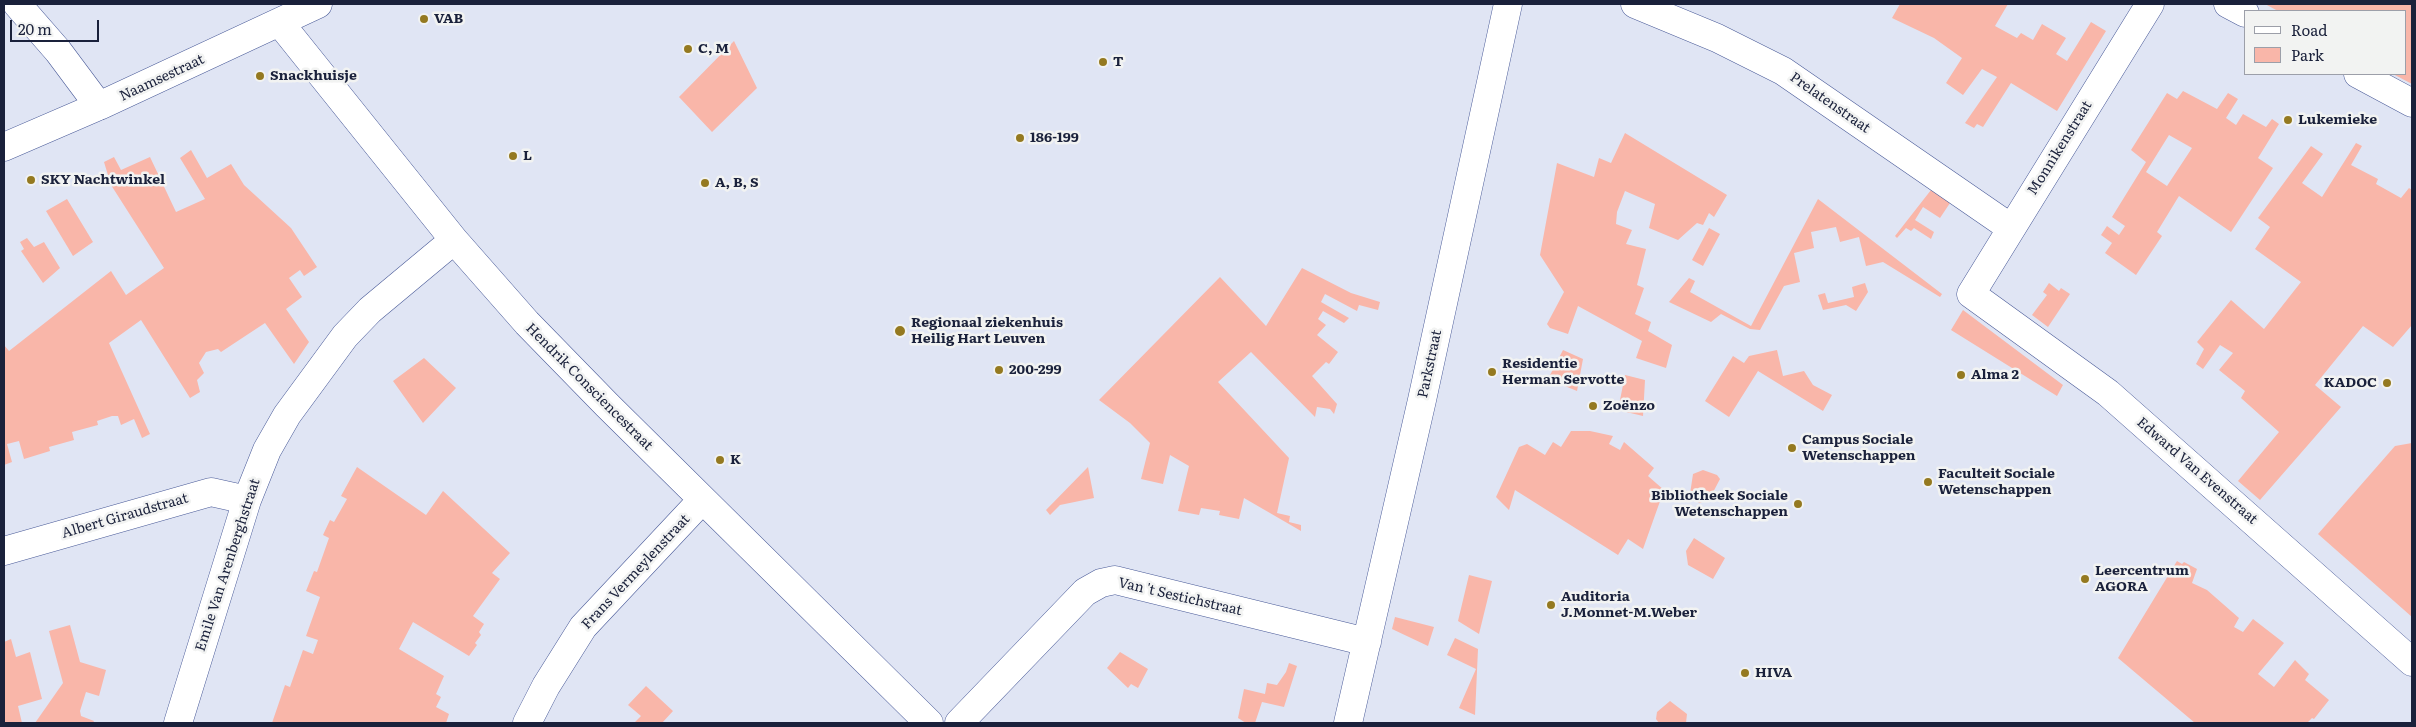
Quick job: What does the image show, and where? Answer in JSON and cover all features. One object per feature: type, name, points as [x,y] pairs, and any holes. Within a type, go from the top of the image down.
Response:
[{"type":"street","points":[[17,4],[58,50],[99,106]]},
{"type":"street","name":"Naamsestraat","points":[[4,147],[99,106],[318,4]]},
{"type":"street","name":"Parkstraat","points":[[1348,723],[1508,4]]},
{"type":"street","name":"Prelatenstraat","points":[[1635,4],[1717,38],[1783,71],[2011,228]]},
{"type":"street","name":"Monnikenstraat","points":[[1971,294],[2150,4]]},
{"type":"street","points":[[2228,4],[2244,12]]},
{"type":"street","name":"Hendrik Consciencestraat","points":[[280,23],[454,240],[527,324],[702,500],[929,723]]},
{"type":"street","points":[[2360,75],[2412,103]]},
{"type":"street","name":"Emile Van Arenberghstraat","points":[[178,723],[247,500],[267,450],[287,415],[346,336],[370,310],[454,240]]},
{"type":"street","name":"Edward Van Evenstraat","points":[[1971,294],[2108,393],[2412,662]]},
{"type":"street","name":"Albert Giraudstraat","points":[[4,551],[211,492],[247,500]]},
{"type":"street","name":"Frans Vermeylenstraat","points":[[527,723],[546,686],[583,628],[702,500]]},
{"type":"street","name":"Van 't Sestichstraat","points":[[960,723],[1085,592],[1101,583],[1115,580],[1367,642]]},
{"type":"green space","points":[[1900,4],[2008,4],[1995,26],[2017,38],[2021,33],[2033,40],[2042,24],[2066,38],[2056,54],[2067,61],[2091,22],[2106,31],[2057,111],[2011,83],[1983,127],[1977,124],[1974,128],[1965,123],[1997,77],[1982,69],[1963,95],[1946,83],[1962,58],[1934,38],[1892,18]]},
{"type":"green space","points":[[2265,4],[2412,4],[2412,84],[2395,75],[2406,75],[2406,10],[2276,10]]},
{"type":"green space","points":[[734,41],[757,88],[712,132],[679,97]]},
{"type":"green space","points":[[2183,91],[2217,109],[2228,93],[2238,99],[2226,118],[2236,125],[2243,114],[2266,127],[2272,119],[2279,124],[2258,158],[2273,168],[2231,232],[2179,196],[2157,232],[2162,236],[2136,275],[2105,253],[2112,243],[2101,235],[2107,226],[2119,235],[2125,226],[2112,217],[2146,162],[2131,150],[2167,93],[2177,99]],"holes":[[[2169,135],[2192,148],[2167,186],[2146,172]]]},
{"type":"green space","points":[[1625,133],[1727,195],[1714,217],[1709,213],[1703,225],[1697,223],[1678,240],[1649,228],[1655,204],[1625,191],[1617,212],[1616,224],[1632,230],[1626,244],[1646,249],[1637,285],[1644,288],[1635,314],[1651,322],[1648,331],[1672,345],[1666,368],[1636,358],[1642,341],[1578,306],[1568,334],[1550,328],[1547,324],[1564,292],[1540,255],[1557,163],[1594,177],[1599,158],[1611,163]]},
{"type":"green space","points":[[2356,143],[2362,146],[2351,165],[2378,179],[2376,184],[2401,198],[2409,188],[2412,190],[2412,325],[2393,347],[2363,326],[2315,385],[2341,407],[2260,500],[2238,481],[2279,432],[2241,398],[2245,391],[2219,370],[2233,353],[2220,345],[2203,369],[2196,364],[2204,349],[2197,342],[2231,300],[2264,329],[2301,282],[2255,249],[2270,227],[2258,218],[2311,146],[2323,154],[2302,183],[2322,197]]},
{"type":"green space","points":[[191,150],[207,178],[231,164],[244,185],[291,228],[317,267],[304,276],[300,270],[289,278],[302,297],[286,309],[309,342],[294,364],[265,323],[221,352],[218,349],[206,352],[199,363],[204,373],[197,380],[200,392],[190,398],[141,320],[109,343],[150,434],[142,438],[134,419],[121,425],[118,416],[112,416],[97,421],[98,425],[72,432],[74,440],[49,447],[50,451],[24,459],[19,441],[7,444],[12,462],[4,465],[4,345],[9,351],[111,271],[126,295],[164,268],[111,185],[104,162],[114,157],[121,170],[150,157],[176,212],[205,199],[180,158]]},
{"type":"green space","points":[[1931,190],[1950,203],[1940,218],[1923,207],[1915,220],[1934,232],[1931,239],[1914,228],[1911,231],[1906,228],[1897,238],[1895,236]]},
{"type":"green space","points":[[67,199],[93,242],[73,256],[46,211]]},
{"type":"green space","points":[[1818,199],[1942,294],[1940,297],[1883,262],[1866,266],[1859,237],[1840,242],[1836,227],[1811,232],[1814,248],[1794,253],[1800,282],[1784,286],[1760,330],[1750,329],[1721,314],[1711,322],[1669,302],[1689,278],[1695,281],[1690,292],[1751,326]]},
{"type":"green space","points":[[1709,228],[1720,234],[1703,266],[1692,260]]},
{"type":"green space","points":[[27,238],[34,247],[44,242],[60,268],[43,283],[21,251],[24,249],[20,242]]},
{"type":"green space","points":[[1302,268],[1351,293],[1380,302],[1378,310],[1359,305],[1357,311],[1325,294],[1321,302],[1349,318],[1344,323],[1323,311],[1318,319],[1326,325],[1317,335],[1338,352],[1329,364],[1326,362],[1312,376],[1337,404],[1334,414],[1330,409],[1317,407],[1315,417],[1251,352],[1218,382],[1289,458],[1277,513],[1290,516],[1289,522],[1301,525],[1301,531],[1244,498],[1239,519],[1219,515],[1220,511],[1201,508],[1199,515],[1178,511],[1189,466],[1170,455],[1163,484],[1141,479],[1150,443],[1130,423],[1099,400],[1220,277],[1266,326]]},
{"type":"green space","points":[[1865,283],[1868,292],[1856,311],[1846,305],[1823,310],[1818,295],[1825,293],[1828,303],[1854,297],[1852,287]]},
{"type":"green space","points":[[2049,283],[2059,291],[2061,288],[2070,294],[2048,327],[2032,315],[2047,295],[2043,292]]},
{"type":"green space","points":[[1963,310],[2063,385],[2057,396],[1951,330]]},
{"type":"green space","points":[[1563,350],[1583,359],[1577,391],[1548,379]]},
{"type":"green space","points":[[1777,350],[1783,376],[1804,371],[1813,385],[1832,395],[1823,411],[1758,371],[1729,417],[1705,401],[1733,356],[1744,363],[1749,356]]},
{"type":"green space","points":[[424,358],[456,388],[423,423],[393,381]]},
{"type":"green space","points":[[1625,375],[1645,380],[1643,416],[1618,410]]},
{"type":"green space","points":[[1571,431],[1590,431],[1613,436],[1609,444],[1620,450],[1624,442],[1654,468],[1648,476],[1664,490],[1643,549],[1628,539],[1618,555],[1515,490],[1509,510],[1496,497],[1519,447],[1527,444],[1545,455],[1553,442],[1561,447]]},
{"type":"green space","points":[[2412,443],[2412,617],[2318,534],[2395,446]]},
{"type":"green space","points":[[357,467],[426,515],[443,491],[510,553],[492,573],[500,579],[473,616],[484,624],[479,632],[481,635],[475,643],[477,645],[469,656],[413,622],[399,649],[444,676],[436,694],[441,697],[436,707],[449,714],[446,723],[272,723],[285,685],[290,687],[303,650],[313,654],[318,640],[306,636],[320,597],[306,591],[314,571],[317,572],[329,538],[323,535],[330,520],[334,522],[347,499],[341,496]]},
{"type":"green space","points":[[1088,467],[1094,498],[1060,505],[1050,515],[1046,510]]},
{"type":"green space","points":[[1703,470],[1717,475],[1720,479],[1710,498],[1700,503],[1693,500],[1690,494],[1693,474]]},
{"type":"green space","points":[[1694,538],[1725,558],[1713,579],[1688,565],[1686,551]]},
{"type":"green space","points":[[2177,561],[2182,564],[2184,562],[2197,569],[2192,583],[2207,590],[2239,618],[2234,627],[2243,632],[2253,619],[2284,643],[2258,674],[2274,687],[2295,660],[2309,674],[2305,680],[2329,700],[2314,719],[2312,718],[2307,723],[2195,723],[2118,658]]},
{"type":"green space","points":[[1469,575],[1492,581],[1479,634],[1458,621]]},
{"type":"green space","points":[[1395,617],[1434,627],[1428,646],[1392,629]]},
{"type":"green space","points":[[70,625],[80,662],[106,670],[99,696],[86,692],[80,711],[81,716],[94,721],[93,723],[35,723],[63,683],[49,631]]},
{"type":"green space","points":[[1455,638],[1478,649],[1475,715],[1459,708],[1476,669],[1447,655]]},
{"type":"green space","points":[[11,639],[16,657],[30,652],[42,699],[18,706],[22,723],[4,723],[4,642]]},
{"type":"green space","points":[[1120,652],[1148,669],[1138,688],[1131,684],[1128,688],[1107,668]]},
{"type":"green space","points":[[1289,663],[1297,666],[1284,707],[1262,702],[1255,723],[1246,723],[1238,718],[1244,689],[1265,694],[1267,683],[1277,685],[1286,672]]},
{"type":"green space","points":[[646,686],[673,711],[662,723],[635,722],[641,716],[628,705]]},
{"type":"green space","points":[[1670,701],[1687,714],[1686,723],[1659,723],[1656,719],[1657,712]]},
{"type":"place","name":"VAB","points":[[424,19]]},
{"type":"place","name":"C, M","points":[[688,49]]},
{"type":"place","name":"T","points":[[1103,62]]},
{"type":"place","name":"Snackhuisje","points":[[260,76]]},
{"type":"place","name":"Lukemieke","points":[[2288,120]]},
{"type":"place","name":"186-199","points":[[1020,138]]},
{"type":"place","name":"L","points":[[513,156]]},
{"type":"place","name":"SKY Nachtwinkel","points":[[31,180]]},
{"type":"place","name":"A, B, S","points":[[705,183]]},
{"type":"place","name":"Regionaal ziekenhuis Heilig Hart Leuven","points":[[900,331]]},
{"type":"place","name":"200-299","points":[[999,370]]},
{"type":"place","name":"Residentie Herman Servotte","points":[[1492,372]]},
{"type":"place","name":"Alma 2","points":[[1961,375]]},
{"type":"place","name":"KADOC","points":[[2387,383]]},
{"type":"place","name":"Zoënzo","points":[[1593,406]]},
{"type":"place","name":"Campus Sociale Wetenschappen","points":[[1792,448]]},
{"type":"place","name":"K","points":[[720,460]]},
{"type":"place","name":"Faculteit Sociale Wetenschappen","points":[[1928,482]]},
{"type":"place","name":"Bibliotheek Sociale Wetenschappen","points":[[1798,504]]},
{"type":"place","name":"Leercentrum AGORA","points":[[2085,579]]},
{"type":"place","name":"Auditoria J.Monnet-M.Weber","points":[[1551,605]]},
{"type":"place","name":"HIVA","points":[[1745,673]]}]
